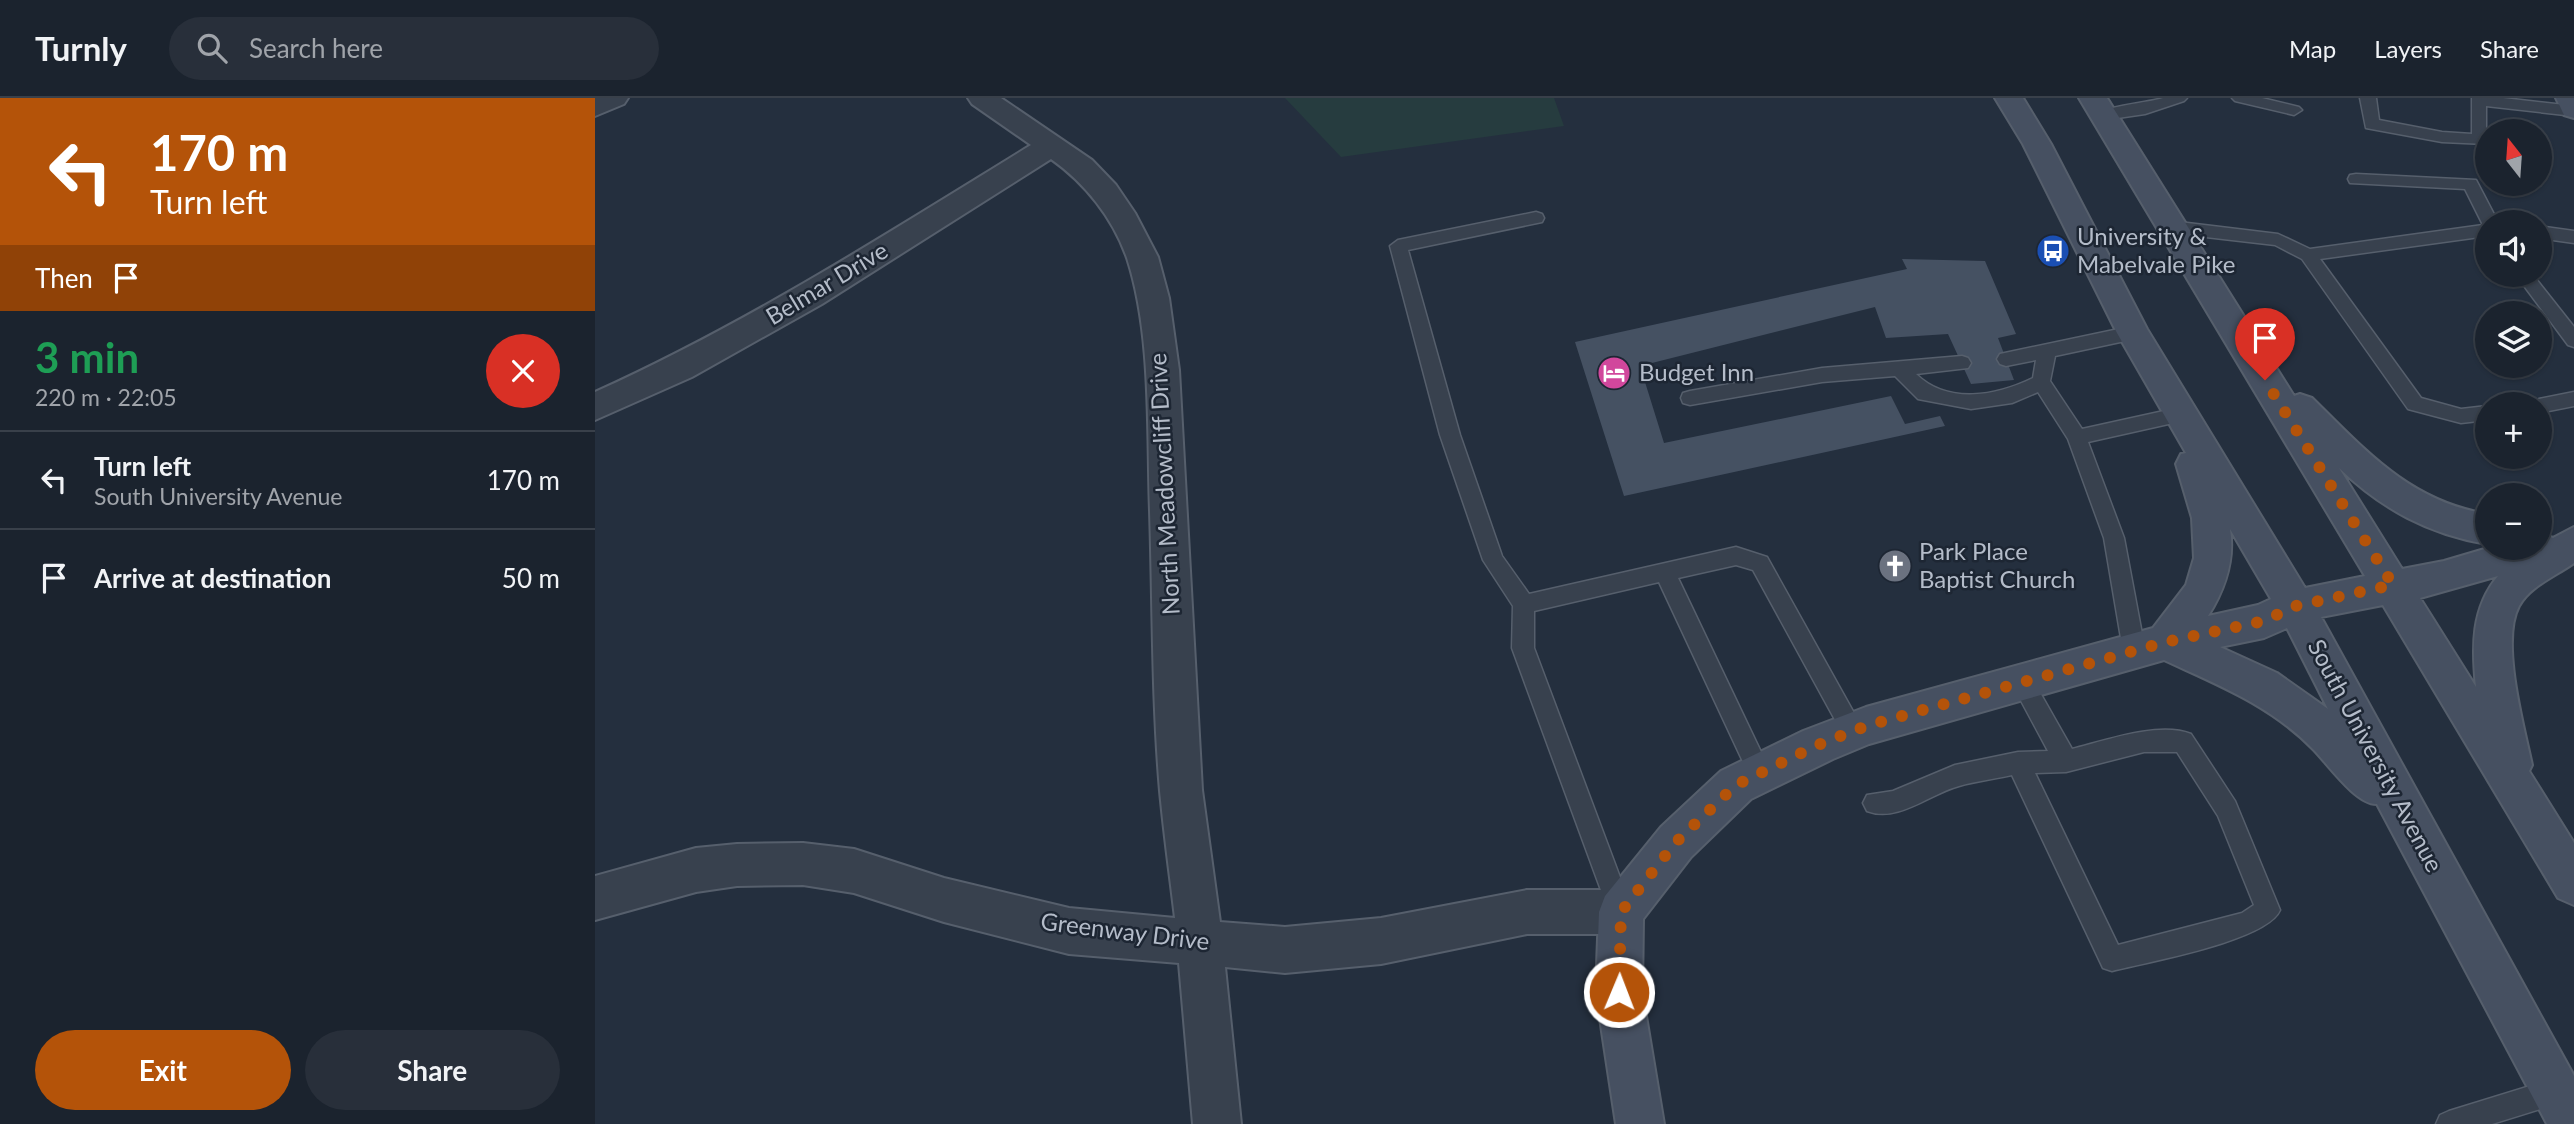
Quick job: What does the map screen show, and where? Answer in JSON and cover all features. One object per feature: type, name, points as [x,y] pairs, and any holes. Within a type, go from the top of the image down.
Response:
[{"type":"main road","name":"South University Avenue","points":[[2009,98],[2036,144],[2133,333],[2295,606],[2410,824],[2565,1107]]},
{"type":"main road","points":[[2570,98],[2574,110]]},
{"type":"main road","points":[[2098,106],[2574,883]]},
{"type":"main road","points":[[2251,357],[2355,462],[2389,490],[2420,510],[2447,522],[2475,527]]},
{"type":"main road","points":[[2150,646],[2196,606],[2211,575],[2214,559],[2212,519],[2186,442],[2182,414]]},
{"type":"main road","points":[[2552,533],[2574,534]]},
{"type":"main road","points":[[2552,543],[2574,534]]},
{"type":"main road","points":[[2514,784],[2492,635],[2498,608],[2514,583],[2558,557],[2574,542]]},
{"type":"main road","points":[[1640,1124],[1619,992],[1621,912],[1676,842],[1736,785],[1853,731],[2150,646],[2264,621],[2295,606],[2444,577],[2500,560]]},
{"type":"main road","points":[[2150,646],[2248,678],[2291,703],[2323,729],[2410,824]]},
{"type":"street","points":[[595,107],[614,98]]},
{"type":"street","name":"North Meadowcliff Drive","points":[[982,98],[1081,167],[1105,192],[1124,220],[1142,257],[1153,298],[1162,370],[1181,789],[1200,942],[1217,1124]]},
{"type":"street","name":"Belmar Drive","points":[[595,408],[680,368],[811,296],[1051,146]]},
{"type":"street","name":"Greenway Drive","points":[[595,898],[696,870],[737,865],[803,864],[854,871],[944,900],[1069,931],[1285,950],[1381,941],[1527,912],[1621,912]]},
{"type":"lane","points":[[2098,106],[2145,109],[2179,98]]},
{"type":"lane","points":[[2240,98],[2294,110]]},
{"type":"lane","points":[[2368,98],[2372,124],[2442,137],[2480,140],[2477,99],[2574,110]]},
{"type":"lane","points":[[2356,179],[2470,184],[2484,210]]},
{"type":"lane","points":[[1536,218],[1398,246],[1450,435],[1493,560],[1524,604],[1523,648],[1621,912]]},
{"type":"lane","points":[[2171,227],[2279,240],[2301,251],[2415,404],[2461,416],[2475,414]]},
{"type":"lane","points":[[2301,251],[2475,231]]},
{"type":"lane","points":[[2552,234],[2574,237]]},
{"type":"lane","points":[[2533,287],[2574,340]]},
{"type":"lane","points":[[2006,359],[2133,333]]},
{"type":"lane","points":[[2047,352],[2041,382],[2077,437],[2150,646]]},
{"type":"lane","points":[[1690,398],[1822,375],[1962,363]]},
{"type":"lane","points":[[1901,370],[1925,394],[1971,402],[2012,396],[2041,382]]},
{"type":"lane","points":[[2552,403],[2574,399]]},
{"type":"lane","points":[[2077,437],[2182,414]]},
{"type":"lane","points":[[1524,604],[1736,556],[1760,563],[1853,731]]},
{"type":"lane","points":[[1665,572],[1760,774]]},
{"type":"lane","points":[[2022,682],[2066,761]]},
{"type":"lane","points":[[1875,803],[1894,802],[1955,776],[2018,764],[2066,761],[2144,742],[2183,741],[2227,809],[2268,910],[2247,924],[2112,959],[2018,764]]},
{"type":"lane","points":[[2449,1124],[2565,1107]]},
{"type":"green space","points":[[1285,98],[1554,98],[1564,126],[1341,157]]},
{"type":"building","name":"Budget Inn","points":[[1902,259],[1985,261],[2016,334],[1998,338],[2014,380],[1971,384],[1948,334],[1886,338],[1875,307],[1640,366],[1664,443],[1891,396],[1905,424],[1940,416],[1945,426],[1624,496],[1575,342],[1907,269]]},
{"type":"place","name":"University & Mabelvale Pike","points":[[2053,251]]},
{"type":"place","name":"Budget Inn","points":[[1614,373]]},
{"type":"place","name":"Park Place Baptist Church","points":[[1895,566]]},
{"type":"route","points":[[1619,992],[1621,912],[1676,842],[1736,785],[1818,745],[1866,726],[2166,642],[2264,621],[2295,606],[2393,585],[2265,380]]}]
